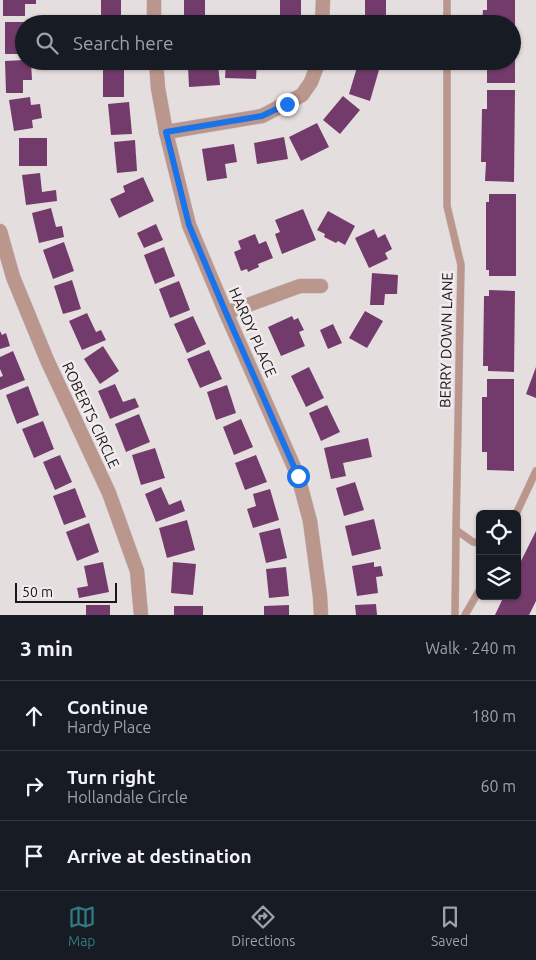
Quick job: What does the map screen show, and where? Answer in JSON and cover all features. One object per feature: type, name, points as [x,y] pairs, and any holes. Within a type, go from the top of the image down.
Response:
[{"type":"street","points":[[154,0],[154,15]]},
{"type":"street","points":[[322,15],[323,0]]},
{"type":"street","name":"HARDY PLACE","points":[[157,70],[166,132],[189,225],[298,476],[310,521],[321,615]]},
{"type":"street","points":[[166,132],[262,116],[302,95],[311,82],[316,70]]},
{"type":"street","name":"ROBERTS CIRCLE","points":[[0,231],[13,277],[47,360],[109,493],[138,571],[141,615]]},
{"type":"street","points":[[226,313],[300,286],[322,286]]},
{"type":"lane","points":[[447,0],[447,15]]},
{"type":"lane","name":"BERRY DOWN LANE","points":[[447,70],[447,206],[462,265],[455,615]]},
{"type":"lane","points":[[518,510],[536,471]]},
{"type":"lane","points":[[456,530],[476,542]]},
{"type":"lane","points":[[465,615],[476,596]]},
{"type":"building","points":[[3,0],[36,0],[36,4],[25,4],[25,15],[3,16]]},
{"type":"building","points":[[101,0],[121,0],[121,15],[101,15]]},
{"type":"building","points":[[184,0],[205,0],[205,15],[184,15]]},
{"type":"building","points":[[280,0],[301,0],[301,15],[280,15]]},
{"type":"building","points":[[365,0],[386,0],[386,15],[365,15]]},
{"type":"building","points":[[487,0],[515,0],[515,15],[483,15],[483,10],[487,10]]},
{"type":"building","points":[[5,22],[15,22],[15,54],[5,54]]},
{"type":"building","points":[[15,60],[15,70],[31,70],[32,80],[23,80],[23,93],[6,93],[5,61]]},
{"type":"building","points":[[103,70],[124,70],[124,97],[103,97]]},
{"type":"building","points":[[188,70],[219,70],[220,85],[189,87]]},
{"type":"building","points":[[225,70],[256,70],[256,79],[225,78]]},
{"type":"building","points":[[356,70],[379,70],[370,101],[349,94]]},
{"type":"building","points":[[487,70],[515,70],[515,83],[487,83]]},
{"type":"building","points":[[487,90],[515,90],[514,182],[485,181],[486,162],[481,162],[482,109],[487,109]]},
{"type":"building","points":[[343,96],[360,110],[340,134],[323,120]]},
{"type":"building","points":[[30,97],[31,105],[40,104],[42,118],[32,120],[33,128],[14,131],[9,100]]},
{"type":"building","points":[[129,102],[132,134],[111,135],[108,104]]},
{"type":"building","points":[[317,123],[329,147],[301,161],[289,137]]},
{"type":"building","points":[[284,137],[288,159],[257,164],[254,143]]},
{"type":"building","points":[[19,138],[47,138],[47,166],[19,166]]},
{"type":"building","points":[[135,140],[137,171],[117,173],[114,142]]},
{"type":"building","points":[[234,144],[237,162],[225,164],[227,178],[207,181],[202,149]]},
{"type":"building","points":[[40,173],[42,192],[56,190],[57,201],[26,205],[22,175]]},
{"type":"building","points":[[143,177],[154,201],[119,218],[110,199],[125,192],[123,186]]},
{"type":"building","points":[[489,194],[516,194],[516,276],[489,276],[489,270],[486,270],[486,202],[489,202]]},
{"type":"building","points":[[51,208],[56,227],[62,226],[64,237],[39,243],[32,213]]},
{"type":"building","points":[[303,209],[316,240],[282,254],[275,234],[280,232],[275,220]]},
{"type":"building","points":[[328,211],[355,226],[345,245],[324,237],[325,234],[317,230]]},
{"type":"building","points":[[156,224],[163,240],[144,248],[137,233]]},
{"type":"building","points":[[374,229],[378,238],[385,234],[392,249],[385,253],[388,259],[369,268],[355,238]]},
{"type":"building","points":[[255,234],[259,244],[266,241],[273,258],[258,264],[259,267],[248,272],[247,269],[241,271],[234,252],[241,249],[238,241]]},
{"type":"building","points":[[64,242],[74,271],[53,279],[43,250]]},
{"type":"building","points":[[164,247],[175,276],[155,284],[144,255]]},
{"type":"building","points":[[372,273],[398,275],[397,294],[385,294],[384,305],[370,305]]},
{"type":"building","points":[[72,280],[81,309],[63,314],[54,286]]},
{"type":"building","points":[[179,281],[190,310],[170,318],[159,289]]},
{"type":"building","points":[[489,290],[515,291],[514,372],[488,371],[488,366],[483,366],[484,296],[489,296]]},
{"type":"building","points":[[365,311],[383,321],[367,348],[349,338]]},
{"type":"building","points":[[87,313],[96,332],[101,330],[106,340],[82,350],[69,321]]},
{"type":"building","points":[[193,316],[206,344],[187,353],[174,324]]},
{"type":"building","points":[[292,316],[294,320],[298,318],[304,330],[299,332],[305,346],[281,356],[268,327]]},
{"type":"building","points":[[333,324],[342,343],[328,349],[320,330]]},
{"type":"building","points":[[0,331],[2,335],[6,333],[10,346],[0,349]]},
{"type":"building","points":[[103,346],[119,371],[100,384],[84,359]]},
{"type":"building","points":[[209,350],[222,379],[200,388],[187,359]]},
{"type":"building","points":[[13,351],[25,380],[0,390],[0,377],[3,376],[0,369],[0,357]]},
{"type":"building","points":[[309,367],[324,398],[306,407],[291,376]]},
{"type":"building","points":[[536,367],[536,398],[526,394]]},
{"type":"building","points":[[487,379],[514,379],[514,471],[487,470],[487,452],[482,452],[482,397],[487,397]]},
{"type":"building","points":[[115,384],[123,402],[135,398],[139,407],[110,419],[98,391]]},
{"type":"building","points":[[227,385],[236,413],[216,420],[207,392]]},
{"type":"building","points":[[28,386],[39,415],[17,424],[6,395]]},
{"type":"building","points":[[327,405],[340,432],[321,441],[309,413]]},
{"type":"building","points":[[139,414],[150,442],[126,452],[115,424]]},
{"type":"building","points":[[241,419],[253,447],[234,455],[223,427]]},
{"type":"building","points":[[43,421],[54,449],[34,458],[22,429]]},
{"type":"building","points":[[368,438],[372,457],[343,463],[346,476],[331,479],[324,448]]},
{"type":"building","points":[[155,448],[165,478],[141,485],[132,455]]},
{"type":"building","points":[[60,455],[72,482],[55,490],[43,462]]},
{"type":"building","points":[[256,455],[267,482],[245,490],[235,463]]},
{"type":"building","points":[[355,482],[364,510],[344,516],[336,488]]},
{"type":"building","points":[[161,487],[169,505],[181,500],[185,511],[156,522],[145,494]]},
{"type":"building","points":[[75,488],[86,517],[64,525],[53,496]]},
{"type":"building","points":[[270,489],[279,520],[253,528],[247,509],[256,506],[253,494]]},
{"type":"building","points":[[374,519],[381,549],[352,556],[345,526]]},
{"type":"building","points":[[187,520],[195,550],[167,558],[159,528]]},
{"type":"building","points":[[89,523],[99,552],[77,561],[66,532]]},
{"type":"building","points":[[280,528],[287,558],[266,563],[259,533]]},
{"type":"building","points":[[536,531],[536,601],[529,615],[495,615],[502,600],[521,600],[521,561]]},
{"type":"building","points":[[103,562],[109,592],[79,598],[77,588],[88,586],[84,566]]},
{"type":"building","points":[[173,562],[196,564],[193,595],[171,593]]},
{"type":"building","points":[[374,562],[374,567],[381,566],[383,576],[376,577],[378,593],[357,596],[352,566]]},
{"type":"building","points":[[286,567],[289,596],[269,598],[266,569]]},
{"type":"building","points":[[376,604],[377,615],[356,615],[355,605]]},
{"type":"building","points":[[86,605],[110,605],[110,615],[86,615]]},
{"type":"building","points":[[289,605],[289,615],[264,615],[264,606]]},
{"type":"building","points":[[174,606],[203,606],[203,615],[174,615]]},
{"type":"route","points":[[287,104],[262,116],[166,132],[189,225],[298,476]]}]
